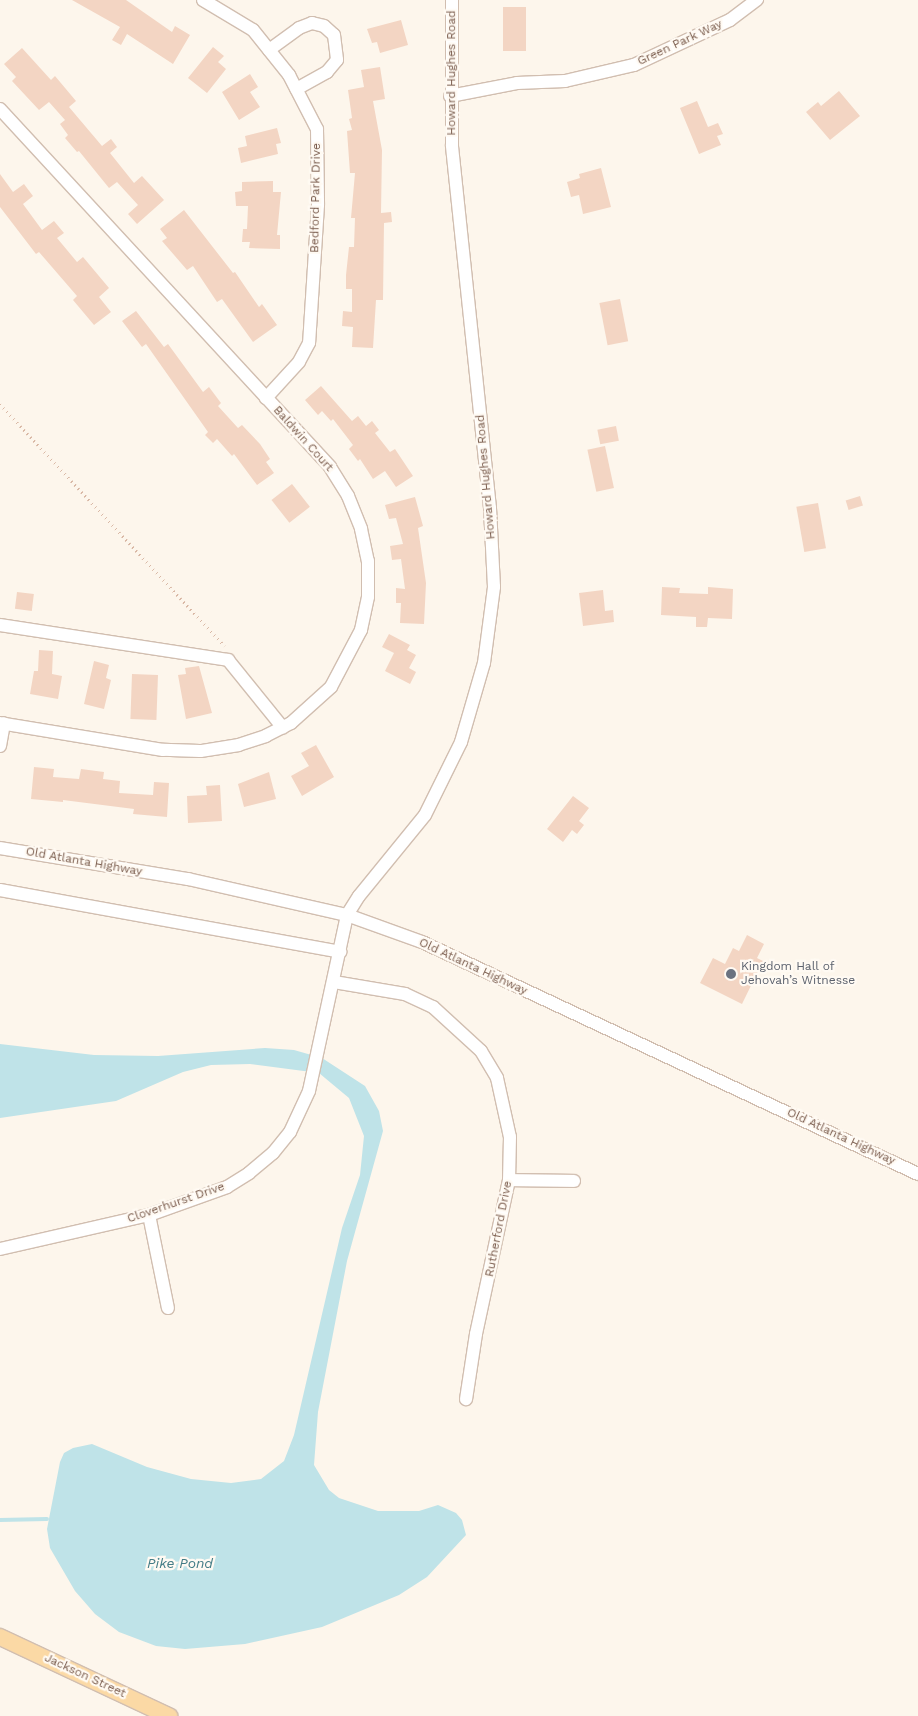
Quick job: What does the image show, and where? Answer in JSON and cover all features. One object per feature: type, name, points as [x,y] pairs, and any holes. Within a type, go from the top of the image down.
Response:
[{"type":"main road","name":"Jackson Street","points":[[0,1637],[169,1716]]},
{"type":"street","name":"Bedford Park Drive","points":[[203,0],[253,30],[296,89],[318,130],[318,205],[309,343],[299,362],[266,398]]},
{"type":"street","name":"Howard Hughes Road","points":[[347,915],[359,896],[424,816],[444,778],[475,698],[492,623],[494,587],[490,508],[462,260],[450,96],[452,0]]},
{"type":"street","name":"Green Park Way","points":[[450,96],[517,83],[565,81],[634,65],[730,20],[757,0]]},
{"type":"street","points":[[269,50],[299,28],[312,23],[324,26],[334,35],[337,60],[327,72],[296,89]]},
{"type":"street","name":"Baldwin Court","points":[[0,109],[330,467],[348,496],[361,529],[368,562],[368,597],[361,630],[350,657],[331,687],[312,706],[283,728],[239,746],[200,751],[163,750],[2,723]]},
{"type":"street","points":[[0,625],[228,660],[283,728]]},
{"type":"street","points":[[0,746],[2,723]]},
{"type":"street","name":"Old Atlanta Highway","points":[[0,848],[188,879],[347,915],[422,942],[918,1174]]},
{"type":"street","points":[[0,890],[340,952]]},
{"type":"street","name":"Cloverhurst Drive","points":[[0,1249],[148,1215],[227,1187],[273,1153],[290,1132],[309,1091],[347,915]]},
{"type":"street","name":"Rutherford Drive","points":[[334,982],[405,994],[433,1007],[481,1051],[497,1078],[507,1110],[510,1137],[510,1180],[476,1334],[466,1399]]},
{"type":"street","points":[[510,1180],[574,1181]]},
{"type":"street","points":[[148,1215],[168,1308]]},
{"type":"path","points":[[0,404],[219,642],[231,650]]},
{"type":"water","name":"Pike Pond","points":[[0,1044],[94,1055],[158,1056],[265,1048],[294,1050],[322,1058],[365,1086],[379,1111],[383,1131],[347,1261],[318,1412],[314,1465],[329,1490],[339,1498],[378,1511],[419,1511],[438,1505],[456,1513],[462,1520],[466,1535],[427,1577],[399,1595],[322,1627],[245,1644],[185,1649],[156,1646],[119,1632],[95,1614],[75,1591],[50,1548],[47,1529],[60,1462],[64,1453],[73,1448],[92,1444],[147,1467],[191,1479],[231,1483],[261,1479],[284,1461],[294,1435],[342,1228],[360,1175],[364,1136],[349,1098],[319,1073],[250,1064],[211,1065],[183,1072],[116,1101],[0,1118]]},
{"type":"building","points":[[72,0],[126,0],[172,32],[175,26],[190,35],[173,64],[127,34],[121,45],[112,40],[120,27]]},
{"type":"building","points":[[503,7],[526,7],[526,51],[503,51]]},
{"type":"building","points":[[401,20],[408,45],[380,53],[377,42],[372,43],[367,29]]},
{"type":"building","points":[[213,47],[224,56],[218,62],[226,69],[207,93],[188,78]]},
{"type":"building","points":[[22,48],[51,80],[55,76],[76,101],[69,107],[102,146],[111,139],[117,147],[110,153],[134,183],[142,176],[164,200],[137,224],[128,214],[138,205],[117,182],[109,188],[79,151],[77,152],[65,138],[68,135],[60,124],[65,120],[49,102],[39,110],[12,81],[16,77],[4,64]]},
{"type":"building","points":[[380,67],[385,99],[373,101],[382,150],[381,213],[391,212],[392,222],[384,223],[383,300],[376,300],[373,348],[352,347],[353,327],[342,326],[343,311],[352,312],[352,289],[346,289],[346,275],[349,247],[354,247],[355,218],[351,218],[355,173],[350,173],[347,131],[352,130],[349,119],[352,118],[348,90],[364,87],[361,70]]},
{"type":"building","points":[[250,74],[258,87],[250,92],[260,107],[239,120],[222,92]]},
{"type":"building","points":[[839,91],[860,116],[830,140],[806,112],[818,102],[821,106]]},
{"type":"building","points":[[697,101],[708,127],[718,123],[723,134],[717,136],[721,145],[699,154],[680,108]]},
{"type":"building","points":[[277,128],[281,143],[276,144],[278,154],[241,163],[238,148],[247,146],[245,136]]},
{"type":"building","points":[[601,168],[611,207],[583,214],[579,195],[571,197],[567,182],[580,178],[579,174]]},
{"type":"building","points":[[0,174],[13,192],[24,184],[33,196],[23,204],[42,230],[54,221],[64,233],[57,238],[77,262],[83,257],[109,288],[99,297],[111,312],[94,325],[73,300],[77,296],[39,252],[36,254],[0,207]]},
{"type":"building","points":[[273,181],[273,192],[281,192],[277,235],[280,235],[280,249],[249,248],[250,242],[242,242],[243,229],[247,229],[248,206],[236,206],[235,192],[242,191],[242,182]]},
{"type":"building","points":[[184,210],[233,273],[235,272],[259,307],[262,304],[277,325],[253,342],[222,299],[217,302],[193,266],[187,270],[162,241],[167,238],[160,229]]},
{"type":"building","points":[[620,299],[628,341],[608,345],[599,303]]},
{"type":"building","points":[[136,311],[164,347],[168,344],[203,392],[209,387],[221,403],[218,406],[238,428],[242,425],[260,444],[270,459],[266,462],[274,473],[257,485],[234,454],[232,456],[217,439],[213,443],[205,435],[208,432],[146,344],[142,347],[122,321]]},
{"type":"building","points":[[321,386],[352,421],[358,416],[366,426],[372,421],[379,430],[375,433],[390,452],[395,449],[413,476],[396,487],[385,471],[373,479],[360,459],[358,461],[349,449],[353,445],[333,419],[331,421],[322,411],[318,415],[305,400]]},
{"type":"building","points":[[616,426],[619,441],[600,444],[597,430]]},
{"type":"building","points":[[605,446],[614,488],[596,492],[587,450]]},
{"type":"building","points":[[292,484],[310,507],[289,523],[272,500]]},
{"type":"building","points":[[860,496],[863,506],[849,510],[846,500]]},
{"type":"building","points":[[415,497],[423,526],[418,528],[426,583],[424,624],[400,623],[401,603],[396,603],[396,588],[405,589],[401,559],[392,560],[390,546],[403,544],[396,518],[389,519],[385,505]]},
{"type":"building","points":[[818,503],[826,548],[804,552],[796,507]]},
{"type":"building","points":[[662,587],[680,588],[679,593],[708,594],[708,587],[733,589],[732,619],[708,618],[707,627],[696,627],[696,617],[661,615]]},
{"type":"building","points":[[603,590],[605,611],[613,610],[614,622],[583,626],[579,593]]},
{"type":"building","points":[[17,592],[34,594],[32,611],[15,609]]},
{"type":"building","points":[[389,634],[410,645],[407,650],[416,655],[409,668],[416,672],[410,684],[385,671],[394,653],[382,647]]},
{"type":"building","points":[[39,650],[53,651],[52,674],[62,676],[58,699],[30,694],[34,671],[38,671]]},
{"type":"building","points":[[94,661],[109,665],[106,678],[111,680],[104,709],[84,704]]},
{"type":"building","points":[[199,666],[212,713],[186,719],[178,675],[186,674],[185,668]]},
{"type":"building","points":[[132,674],[158,675],[156,720],[130,719]]},
{"type":"building","points":[[316,745],[334,777],[302,796],[291,776],[309,766],[301,753]]},
{"type":"building","points":[[34,767],[54,769],[53,777],[79,779],[81,769],[104,772],[103,779],[120,781],[119,793],[153,795],[154,782],[169,783],[167,817],[133,814],[134,809],[63,800],[63,802],[31,799]]},
{"type":"building","points":[[269,772],[276,799],[244,807],[238,784]]},
{"type":"building","points":[[220,785],[222,821],[188,823],[187,796],[207,795],[206,786]]},
{"type":"building","points":[[573,796],[589,808],[579,821],[584,825],[577,834],[572,830],[563,842],[547,829]]},
{"type":"building","name":"Kingdom Hall of Jehovah’s Witnesse","points":[[747,935],[764,944],[757,958],[763,961],[742,1004],[700,983],[713,958],[725,964],[733,948],[739,951]]},
{"type":"waterway","points":[[0,1520],[47,1519]]},
{"type":"place","name":"Kingdom Hall of Jehovah’s Witnesse","points":[[731,974]]}]
